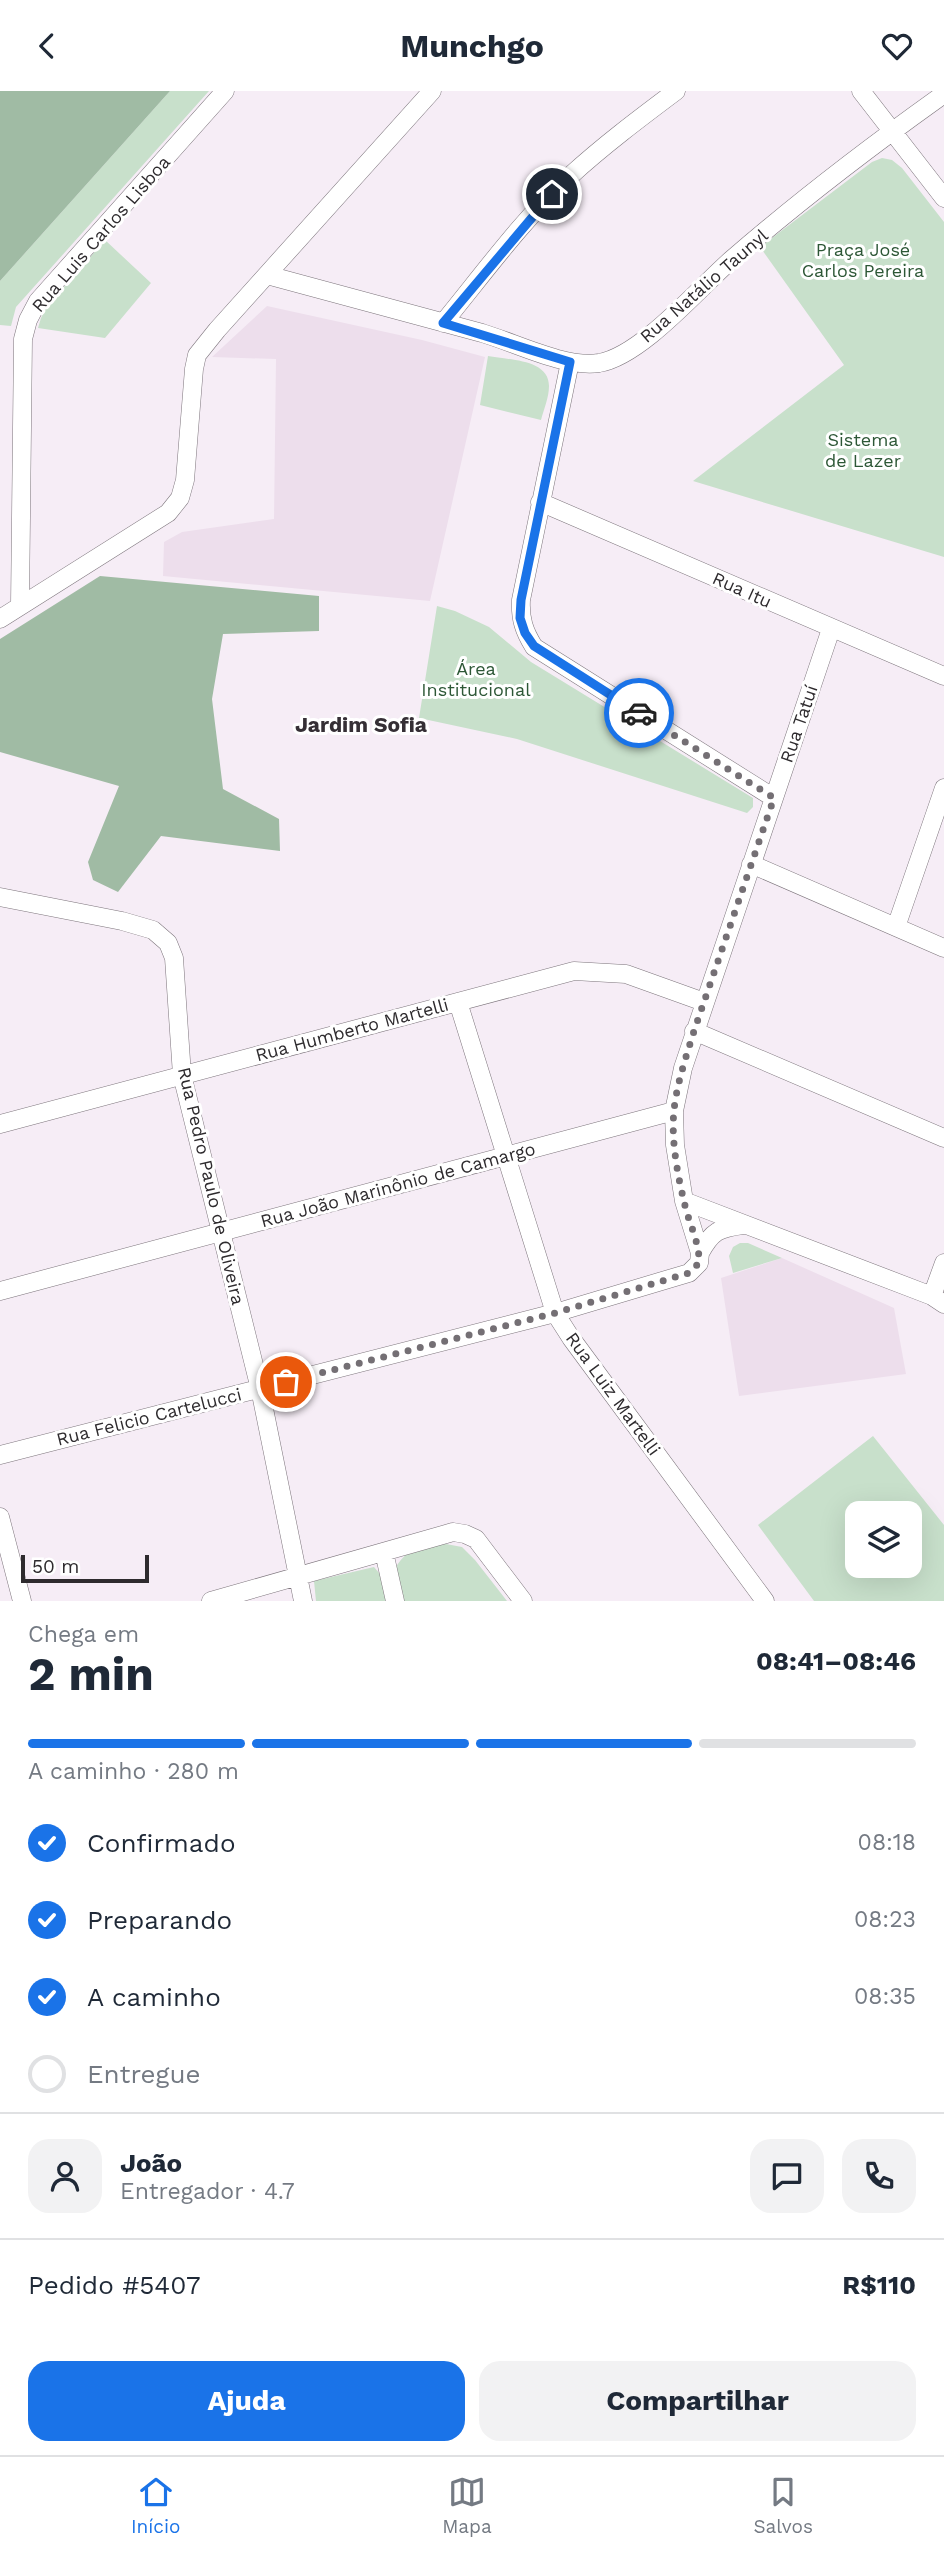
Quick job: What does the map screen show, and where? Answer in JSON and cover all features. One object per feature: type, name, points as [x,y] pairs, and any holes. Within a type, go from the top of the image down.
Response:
[{"type":"street","name":"Rua Luis Carlos Lisboa","points":[[20,606],[23,339],[28,320],[38,301],[225,91]]},
{"type":"street","points":[[0,619],[167,513],[180,498],[185,480],[197,355],[432,91]]},
{"type":"street","points":[[443,323],[535,212],[569,177],[676,91]]},
{"type":"street","points":[[861,91],[944,198]]},
{"type":"street","name":"Rua Natálio Taunyl","points":[[267,275],[443,323],[570,362],[597,363],[610,360],[647,337],[732,259],[892,131],[944,94]]},
{"type":"street","points":[[570,362],[540,502],[521,609],[520,618],[525,633],[534,646],[774,798]]},
{"type":"street","name":"Rua Itu","points":[[540,502],[944,676]]},
{"type":"street","name":"Rua Tatuí","points":[[699,1258],[684,1201],[675,1145],[674,1111],[683,1068],[831,629]]},
{"type":"street","points":[[896,927],[944,788]]},
{"type":"street","points":[[751,864],[944,948]]},
{"type":"street","name":"Rua Pedro Paulo de Oliveira","points":[[0,897],[122,921],[153,930],[168,943],[174,958],[182,1075],[260,1389],[303,1601]]},
{"type":"street","name":"Rua Humberto Martelli","points":[[0,1124],[574,971],[626,974],[704,1002]]},
{"type":"street","name":"Rua Luiz Martelli","points":[[458,1002],[555,1313],[765,1601]]},
{"type":"street","points":[[694,1031],[944,1138]]},
{"type":"street","name":"Rua João Marinônio de Camargo","points":[[0,1291],[674,1111]]},
{"type":"street","points":[[684,1201],[938,1300],[944,1263]]},
{"type":"street","name":"Rua Felicio Cartelucci","points":[[0,1455],[555,1313],[689,1273],[715,1232],[723,1228],[746,1225]]},
{"type":"street","points":[[0,1517],[22,1601]]},
{"type":"street","points":[[211,1601],[453,1532],[476,1539],[523,1601]]},
{"type":"street","points":[[384,1552],[395,1601]]},
{"type":"shaded area","points":[[267,306],[422,340],[485,357],[430,601],[163,576],[164,542],[182,532],[274,519],[276,359],[212,357]]},
{"type":"shaded area","points":[[782,1258],[894,1308],[906,1374],[739,1396],[721,1278]]},
{"type":"green space","points":[[0,91],[170,91],[0,281]]},
{"type":"green space","points":[[170,91],[209,91],[16,307],[11,326],[0,325],[0,281]]},
{"type":"green space","points":[[882,158],[892,160],[902,168],[944,222],[944,557],[693,481],[844,365],[760,247],[872,162]]},
{"type":"green space","points":[[105,240],[151,283],[105,338],[38,328],[47,306]]},
{"type":"green space","points":[[488,356],[526,362],[542,370],[549,386],[541,420],[480,405]]},
{"type":"green space","points":[[100,576],[319,596],[319,631],[223,634],[212,699],[223,789],[279,819],[280,851],[161,836],[118,892],[93,880],[88,862],[119,786],[0,752],[0,639]]},
{"type":"green space","name":"Área Institucional","points":[[437,606],[455,611],[489,627],[531,662],[753,798],[753,807],[747,813],[517,739],[419,718]]},
{"type":"green space","points":[[748,1243],[782,1258],[733,1273],[729,1256],[733,1247]]},
{"type":"green space","points":[[873,1436],[944,1525],[944,1601],[814,1601],[758,1525]]},
{"type":"green space","points":[[446,1544],[462,1547],[507,1601],[400,1601],[396,1567],[401,1560],[417,1548]]},
{"type":"green space","points":[[374,1567],[380,1574],[386,1601],[316,1601],[314,1581]]},
{"type":"way so far","points":[[286,1382],[555,1313],[689,1273],[699,1263],[699,1253],[684,1201],[675,1145],[674,1111],[694,1031],[774,798],[639,713]]},
{"type":"district","name":"Jardim Sofia","points":[[361,725]]},
{"type":"route","points":[[552,194],[443,323],[570,362],[540,502],[520,618],[525,633],[534,646],[639,713]]},
{"type":"park label","name":"Praça José Carlos Pereira","points":[[863,260]]},
{"type":"park label","name":"Sistema de Lazer","points":[[863,450]]}]
